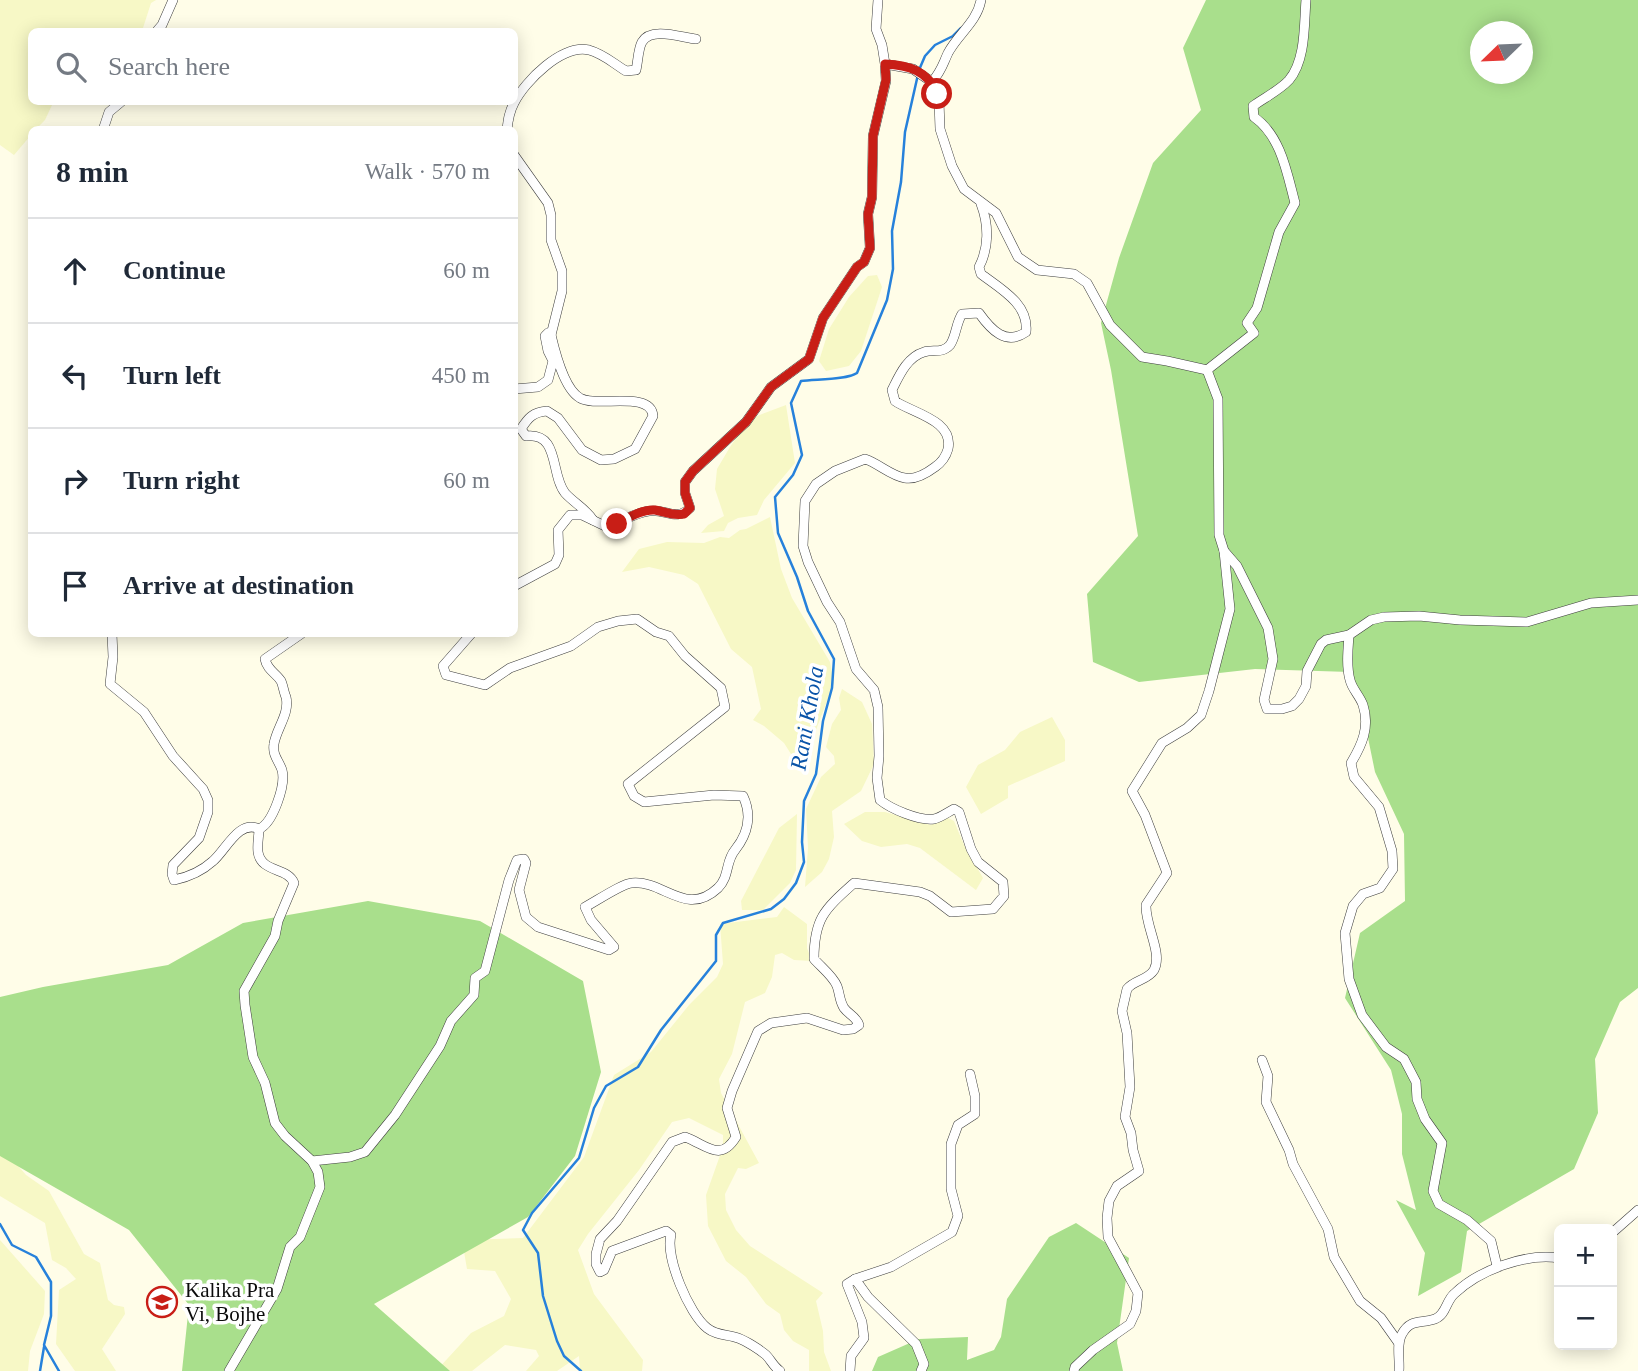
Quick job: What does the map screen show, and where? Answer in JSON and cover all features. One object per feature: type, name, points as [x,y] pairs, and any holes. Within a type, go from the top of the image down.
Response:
[{"type":"street","points":[[159,28],[173,0]]},
{"type":"street","points":[[518,584],[555,564],[559,555],[558,530],[570,515],[582,515],[607,527],[635,514],[653,510],[669,515],[684,514],[690,508],[685,482],[693,471],[746,422],[771,387],[809,359],[823,318],[857,267],[864,262],[870,248],[868,214],[872,197],[873,136],[886,80],[882,45],[876,29],[878,0]]},
{"type":"street","points":[[932,82],[943,69],[949,51],[970,26],[981,0]]},
{"type":"street","points":[[885,64],[913,69],[932,82],[939,101],[940,129],[952,166],[964,189],[996,213],[1018,257],[1037,270],[1074,274],[1087,283],[1110,325],[1142,357],[1207,370],[1254,333],[1247,323],[1257,308],[1279,232],[1295,203],[1276,142],[1266,125],[1254,117],[1253,106],[1289,79],[1297,62],[1303,37],[1306,0]]},
{"type":"street","points":[[518,95],[542,70],[567,51],[589,50],[605,56],[626,72],[636,70],[642,42],[648,37],[665,33],[696,39]]},
{"type":"street","points":[[104,126],[109,112],[117,105]]},
{"type":"street","points":[[508,126],[513,105]]},
{"type":"street","points":[[518,161],[548,203],[551,215],[551,240],[562,271],[562,291],[551,335],[567,383],[580,398],[595,402],[616,400],[641,403],[652,410],[653,416],[635,449],[614,459],[601,460],[586,453],[569,436],[558,418],[547,411],[537,412],[521,429],[526,436],[534,435],[548,444],[561,486],[586,509],[593,520]]},
{"type":"street","points":[[780,1371],[753,1347],[737,1338],[709,1330],[701,1322],[677,1277],[670,1258],[671,1235],[666,1231],[612,1251],[604,1270],[600,1272],[596,1264],[596,1254],[600,1239],[617,1221],[672,1142],[685,1137],[717,1152],[726,1150],[732,1144],[736,1137],[727,1108],[758,1031],[771,1023],[807,1018],[843,1030],[853,1029],[859,1024],[856,1017],[846,1011],[838,997],[838,987],[833,979],[814,959],[815,934],[820,919],[854,883],[920,892],[951,912],[993,909],[1004,896],[1003,882],[978,862],[971,849],[959,812],[954,809],[934,819],[921,818],[893,810],[880,800],[877,778],[878,707],[874,690],[853,663],[840,622],[827,602],[803,546],[804,501],[821,478],[865,459],[904,478],[916,477],[937,466],[946,456],[948,436],[940,425],[895,401],[892,390],[909,361],[925,351],[944,350],[951,344],[962,314],[968,312],[979,313],[993,330],[1008,338],[1017,339],[1027,332],[1028,320],[1020,307],[1007,292],[981,274],[979,267],[986,254],[987,234],[986,217],[981,204]]},
{"type":"street","points":[[518,389],[538,387],[548,380],[553,361],[545,336],[548,333],[551,335]]},
{"type":"street","points":[[1074,1371],[1074,1367],[1093,1350],[1130,1324],[1136,1311],[1138,1293],[1108,1237],[1107,1218],[1109,1201],[1117,1186],[1139,1171],[1125,1117],[1130,1087],[1127,1033],[1122,1012],[1127,989],[1131,984],[1148,976],[1156,963],[1158,956],[1151,937],[1146,905],[1167,873],[1145,815],[1132,790],[1162,743],[1187,729],[1200,715],[1209,691],[1230,609],[1224,551],[1219,534],[1218,399],[1207,370]]},
{"type":"street","points":[[1224,551],[1237,566],[1268,628],[1273,659],[1264,700],[1267,709],[1275,710],[1292,706],[1299,699],[1306,686],[1307,671],[1321,644],[1326,640],[1349,635],[1371,620],[1419,616],[1527,622],[1591,603],[1638,600]]},
{"type":"street","points":[[312,1161],[350,1157],[365,1152],[396,1115],[440,1046],[452,1021],[474,995],[475,978],[485,971],[509,880],[517,860],[524,859],[526,863],[519,890],[526,918],[538,927],[610,950],[614,947],[591,920],[584,907],[633,882],[681,899],[703,897],[718,887],[729,871],[728,858],[746,832],[748,807],[743,796],[714,795],[644,802],[634,796],[628,785],[724,707],[721,688],[685,656],[669,636],[656,632],[637,620],[618,621],[598,627],[572,646],[510,668],[485,685],[446,675],[443,666],[468,637]]},
{"type":"street","points":[[1349,635],[1347,651],[1350,681],[1363,706],[1366,730],[1362,746],[1351,764],[1354,777],[1379,807],[1392,851],[1393,869],[1380,888],[1363,894],[1353,906],[1345,933],[1349,979],[1362,1014],[1386,1047],[1404,1059],[1416,1082],[1417,1099],[1425,1119],[1442,1143],[1433,1191],[1439,1204],[1467,1220],[1491,1241],[1497,1266]]},
{"type":"street","points":[[112,637],[110,684],[144,712],[173,756],[203,789],[208,800],[208,812],[199,838],[173,865],[174,880],[196,873],[212,862],[244,828],[254,826],[259,829]]},
{"type":"street","points":[[259,829],[265,826],[278,802],[282,770],[274,751],[274,742],[284,717],[287,700],[281,681],[267,666],[265,659],[297,637]]},
{"type":"street","points":[[229,1371],[277,1289],[290,1247],[300,1237],[320,1187],[318,1172],[312,1161],[279,1130],[251,1046],[244,991],[275,936],[278,921],[294,883],[288,874],[275,871],[263,863],[257,849],[259,829]]},
{"type":"street","points":[[1262,1060],[1268,1076],[1266,1102],[1293,1164],[1328,1229],[1334,1257],[1360,1301],[1381,1318],[1398,1342],[1399,1371]]},
{"type":"street","points":[[850,1371],[851,1356],[864,1338],[862,1322],[847,1284],[891,1266],[952,1232],[958,1216],[951,1189],[951,1144],[958,1125],[975,1114],[975,1096],[970,1074]]},
{"type":"street","points":[[1617,1229],[1638,1210]]},
{"type":"street","points":[[1398,1342],[1409,1324],[1436,1319],[1446,1310],[1451,1296],[1497,1266],[1554,1257]]},
{"type":"street","points":[[855,1279],[868,1297],[916,1344],[924,1364],[921,1371]]},
{"type":"green space","points":[[0,0],[156,0],[151,3],[143,28],[28,28],[28,105],[52,105],[39,126],[28,126],[28,139],[14,155],[0,145]]},
{"type":"green space","points":[[1206,0],[1638,0],[1638,988],[1620,1002],[1595,1059],[1598,1113],[1574,1169],[1467,1231],[1461,1272],[1418,1296],[1425,1253],[1396,1200],[1416,1210],[1402,1154],[1402,1114],[1391,1070],[1345,998],[1360,933],[1405,901],[1404,834],[1375,772],[1350,672],[1255,669],[1139,682],[1093,662],[1087,594],[1138,536],[1101,323],[1119,258],[1153,163],[1201,110],[1183,48]]},
{"type":"green space","points":[[877,275],[882,287],[861,351],[849,366],[826,371],[819,361],[829,329],[849,297],[868,276]]},
{"type":"green space","points":[[786,405],[795,463],[764,500],[757,515],[738,518],[728,523],[724,531],[701,533],[708,525],[724,516],[715,489],[717,469],[730,447],[743,428],[757,416]]},
{"type":"green space","points":[[770,517],[781,569],[792,598],[830,662],[834,683],[804,761],[796,762],[784,743],[753,720],[761,709],[752,667],[731,649],[698,584],[684,575],[649,567],[622,572],[639,549],[667,542],[704,543],[720,537],[729,538],[740,530]]},
{"type":"green space","points":[[842,689],[862,702],[872,724],[874,764],[861,791],[832,811],[834,837],[829,859],[822,872],[805,887],[808,848],[806,809],[821,777],[835,764],[834,756],[826,747],[832,724],[841,710],[839,698]]},
{"type":"green space","points":[[1052,717],[1065,740],[1065,761],[1008,786],[1008,798],[981,814],[966,787],[978,765],[1005,750],[1020,732]]},
{"type":"green space","points":[[865,812],[885,812],[931,825],[946,817],[954,821],[983,878],[976,890],[920,848],[907,844],[881,847],[862,841],[844,824]]},
{"type":"green space","points":[[797,814],[796,870],[790,883],[763,910],[742,910],[741,901],[779,828]]},
{"type":"green space","points":[[368,901],[480,921],[583,981],[601,1072],[575,1156],[528,1217],[374,1304],[450,1371],[182,1371],[189,1305],[129,1230],[0,1156],[0,997],[168,965],[243,923]]},
{"type":"green space","points":[[784,907],[807,924],[807,948],[812,961],[794,960],[782,953],[775,955],[772,977],[765,993],[745,1002],[732,1054],[719,1079],[721,1093],[759,1163],[746,1169],[738,1168],[725,1194],[726,1210],[736,1230],[750,1246],[823,1293],[816,1301],[823,1331],[824,1352],[831,1371],[809,1371],[809,1350],[793,1341],[784,1330],[780,1314],[766,1304],[746,1277],[726,1261],[708,1226],[706,1195],[723,1147],[723,1135],[689,1118],[672,1122],[578,1250],[594,1294],[643,1360],[642,1371],[580,1371],[579,1356],[557,1371],[526,1371],[539,1356],[536,1350],[505,1345],[472,1371],[436,1371],[471,1333],[504,1316],[511,1299],[495,1271],[467,1269],[462,1240],[523,1238],[584,1157],[614,1075],[651,1052],[689,1005],[717,977],[723,964],[720,924],[777,917]]},
{"type":"green space","points":[[0,1145],[26,1175],[49,1191],[84,1254],[100,1263],[108,1300],[114,1305],[124,1307],[125,1314],[102,1349],[116,1371],[75,1371],[56,1344],[59,1290],[76,1279],[66,1268],[52,1260],[45,1223],[0,1196]]},
{"type":"green space","points":[[1076,1223],[1129,1258],[1117,1343],[1123,1371],[872,1371],[878,1357],[919,1339],[968,1337],[967,1360],[994,1350],[1001,1337],[1007,1299],[1049,1237]]},
{"type":"green space","points":[[0,1240],[45,1291],[44,1314],[30,1351],[28,1371],[0,1371]]},
{"type":"waterway","name":"Rani Khola","points":[[581,1371],[564,1356],[557,1341],[543,1296],[538,1253],[523,1230],[532,1213],[579,1158],[594,1108],[606,1086],[638,1067],[661,1030],[716,961],[716,935],[723,923],[771,909],[784,899],[796,883],[804,862],[804,801],[816,774],[823,721],[832,688],[834,659],[808,611],[778,533],[775,497],[793,475],[802,455],[791,403],[801,381],[839,378],[857,373],[887,300],[893,269],[892,231],[901,182],[905,132],[919,70],[925,56],[935,45],[953,36],[961,28]]},
{"type":"waterway","points":[[0,1224],[12,1245],[36,1257],[51,1282],[51,1316],[44,1345],[59,1371]]},
{"type":"waterway","points":[[40,1371],[44,1347]]},
{"type":"place","name":"Kalika Pra Vi, Bojhe","points":[[162,1302]]},
{"type":"route","points":[[617,524],[645,511],[653,510],[675,516],[684,514],[690,508],[685,482],[693,471],[746,422],[771,387],[809,359],[823,318],[834,298],[857,267],[864,262],[870,248],[868,214],[872,197],[871,154],[886,80],[885,64],[913,69],[924,74],[932,82],[937,94]]}]
